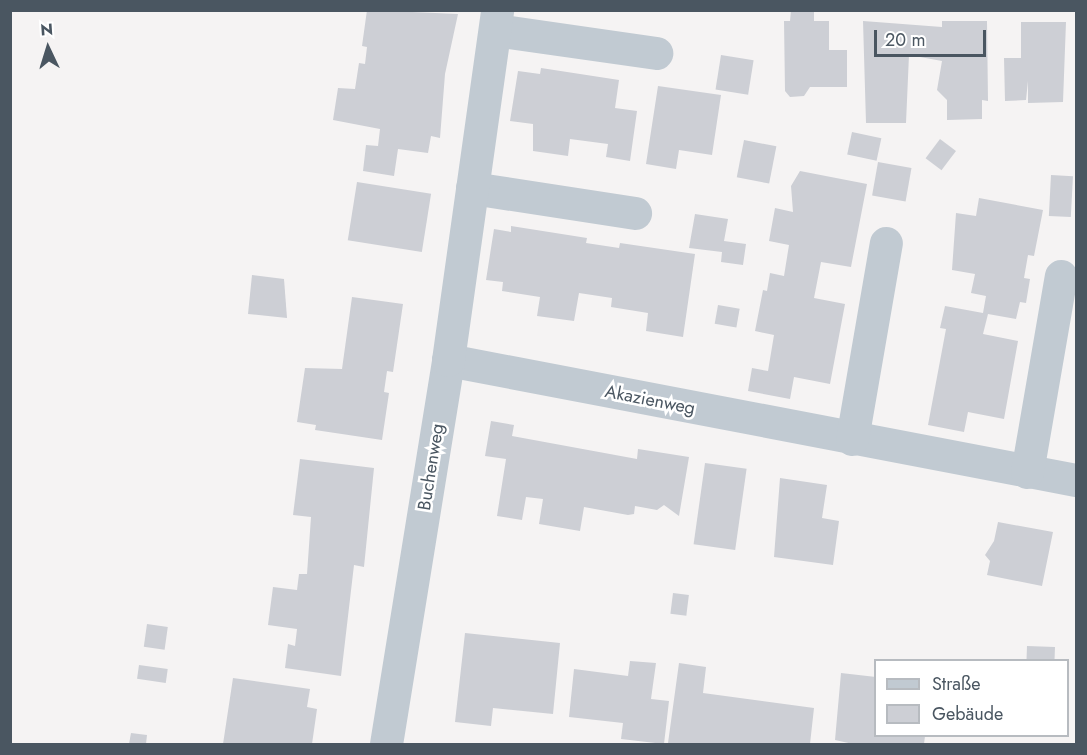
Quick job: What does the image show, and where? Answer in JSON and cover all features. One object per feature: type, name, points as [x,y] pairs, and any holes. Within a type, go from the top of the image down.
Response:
[{"type":"street","name":"Buchenweg","points":[[386,744],[448,360],[496,20],[656,53]]},
{"type":"street","points":[[472,188],[635,213]]},
{"type":"street","points":[[852,440],[886,243]]},
{"type":"street","points":[[1027,472],[1061,276]]},
{"type":"street","name":"Akazienweg","points":[[448,360],[852,440],[1077,480]]},
{"type":"building","points":[[367,10],[458,14],[445,74],[440,138],[431,136],[428,153],[398,149],[394,176],[363,171],[366,145],[378,146],[380,129],[333,120],[338,88],[355,89],[359,63],[365,64],[367,47],[362,46]]},
{"type":"building","points":[[791,10],[814,10],[814,21],[829,21],[829,50],[847,50],[847,87],[810,87],[804,96],[790,97],[785,91],[784,21],[790,21]]},
{"type":"building","points":[[863,21],[942,27],[942,21],[987,21],[988,101],[982,100],[982,119],[947,120],[947,100],[937,90],[942,61],[909,55],[906,123],[866,123]]},
{"type":"building","points":[[1021,22],[1066,22],[1063,102],[1028,103],[1028,81],[1026,100],[1005,101],[1004,58],[1021,58]]},
{"type":"building","points":[[721,55],[754,60],[748,95],[716,90]]},
{"type":"building","points":[[541,68],[619,80],[615,108],[637,111],[630,161],[606,157],[608,144],[570,139],[568,156],[533,151],[533,124],[510,121],[518,71],[540,74]]},
{"type":"building","points":[[658,86],[721,95],[712,155],[679,150],[676,169],[646,164]]},
{"type":"building","points":[[852,132],[881,138],[877,161],[847,154]]},
{"type":"building","points":[[940,139],[956,151],[942,170],[926,158]]},
{"type":"building","points":[[744,140],[776,146],[769,184],[737,177]]},
{"type":"building","points":[[878,162],[911,168],[906,201],[872,195]]},
{"type":"building","points":[[800,171],[867,184],[851,267],[821,262],[814,298],[845,304],[830,384],[794,377],[790,399],[748,391],[752,368],[768,371],[774,335],[755,331],[763,290],[767,291],[770,273],[784,276],[789,245],[769,241],[775,208],[793,212],[791,186]]},
{"type":"building","points":[[1051,175],[1073,176],[1071,217],[1049,216]]},
{"type":"building","points":[[357,182],[431,194],[422,252],[348,240]]},
{"type":"building","points":[[979,198],[1043,210],[1034,256],[1028,255],[1024,278],[1030,279],[1026,303],[1020,302],[1016,319],[988,314],[983,334],[1018,341],[1004,419],[968,412],[964,432],[928,425],[946,329],[940,328],[945,306],[983,313],[986,296],[971,293],[975,274],[952,270],[956,213],[976,216]]},
{"type":"building","points":[[695,214],[728,219],[724,241],[746,244],[743,265],[721,262],[722,252],[689,248]]},
{"type":"building","points":[[511,226],[587,238],[586,243],[619,248],[620,243],[695,254],[683,337],[646,331],[648,313],[611,307],[612,298],[579,293],[574,321],[537,316],[540,297],[502,291],[503,282],[486,280],[494,229],[511,232]]},
{"type":"building","points":[[252,275],[284,279],[287,318],[248,314]]},
{"type":"building","points":[[352,297],[403,304],[393,372],[387,371],[384,392],[389,393],[382,440],[315,430],[316,425],[297,422],[305,368],[342,369]]},
{"type":"building","points":[[718,305],[740,309],[736,328],[715,324]]},
{"type":"building","points":[[491,421],[514,425],[512,436],[637,459],[638,449],[689,457],[679,516],[664,505],[657,510],[635,506],[634,514],[628,515],[584,507],[580,531],[539,524],[543,499],[526,497],[522,520],[497,516],[506,459],[485,456]]},
{"type":"building","points":[[300,459],[374,468],[364,567],[354,565],[341,676],[285,668],[288,644],[295,646],[297,629],[268,625],[273,587],[297,590],[299,574],[307,574],[311,517],[293,515]]},
{"type":"building","points":[[705,463],[747,469],[735,550],[694,544]]},
{"type":"building","points":[[780,478],[827,485],[822,518],[839,521],[833,565],[774,557]]},
{"type":"building","points":[[998,522],[1053,532],[1042,586],[987,575],[990,561],[985,555],[994,541]]},
{"type":"building","points":[[673,593],[689,595],[686,616],[670,614]]},
{"type":"building","points":[[147,624],[168,627],[165,650],[144,647]]},
{"type":"building","points":[[465,633],[560,643],[553,714],[493,708],[491,726],[455,722]]},
{"type":"building","points":[[1027,646],[1055,647],[1055,659],[1027,659]]},
{"type":"building","points":[[630,661],[656,663],[651,699],[669,701],[664,744],[621,739],[623,723],[569,717],[574,669],[628,676]]},
{"type":"building","points":[[679,663],[706,667],[703,693],[814,708],[810,744],[668,743]]},
{"type":"building","points":[[139,665],[168,669],[166,683],[137,679]]},
{"type":"building","points":[[841,673],[874,677],[874,737],[925,737],[924,744],[853,744],[835,740]]},
{"type":"building","points":[[233,678],[310,689],[307,707],[317,709],[312,744],[223,744]]},
{"type":"building","points":[[131,733],[147,735],[146,744],[129,744]]}]
